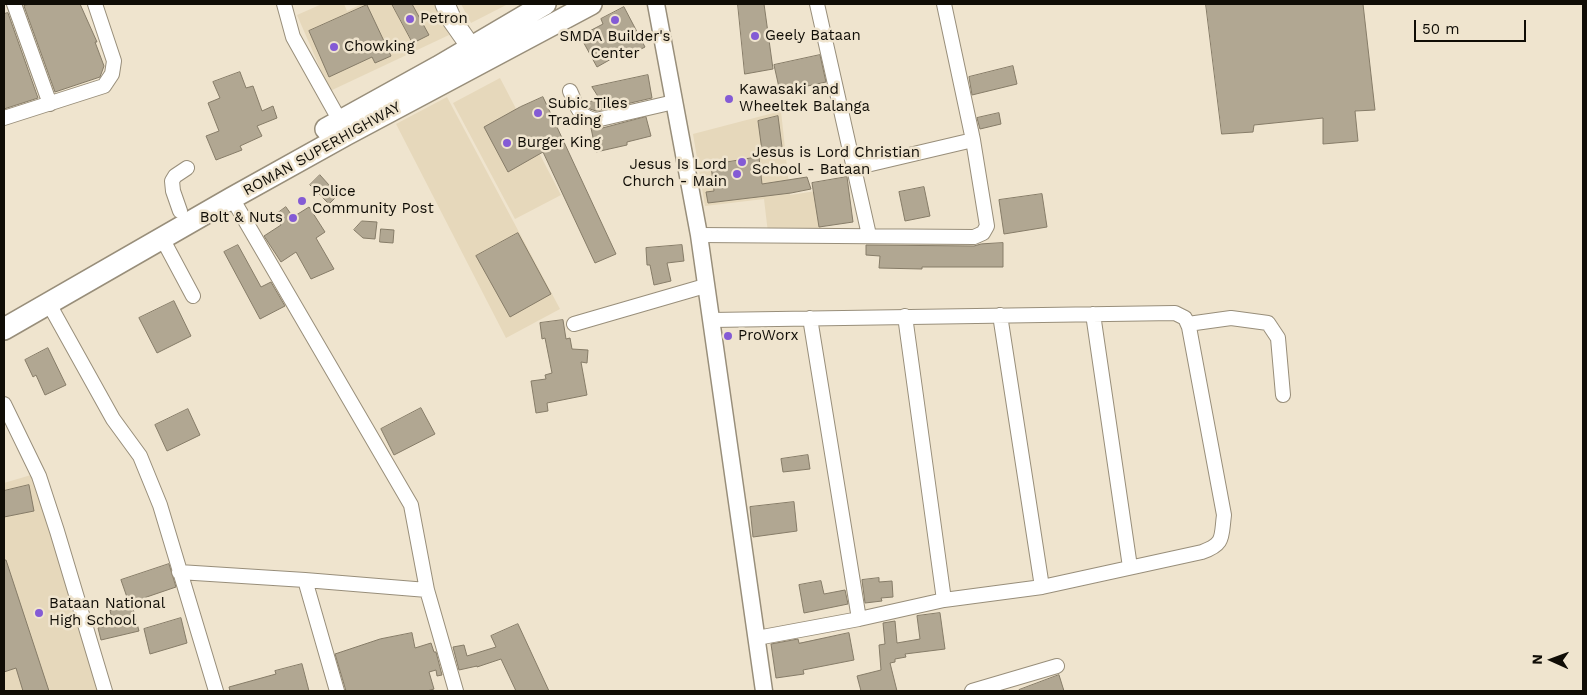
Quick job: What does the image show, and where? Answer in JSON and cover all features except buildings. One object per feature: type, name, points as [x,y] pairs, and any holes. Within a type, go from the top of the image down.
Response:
[{"type":"main road","points":[[445,4],[452,20],[477,55]]},
{"type":"main road","name":"ROMAN SUPERHIGHWAY","points":[[4,329],[347,134],[477,55],[545,4]]},
{"type":"main road","name":"ROMAN SUPERHIGHWAY","points":[[4,313],[340,121],[477,55],[591,4]]},
{"type":"street","points":[[14,4],[50,104]]},
{"type":"street","points":[[4,118],[104,86],[112,74],[114,61],[96,4]]},
{"type":"street","points":[[284,4],[293,37],[340,121]]},
{"type":"street","points":[[656,4],[699,235],[764,691]]},
{"type":"street","points":[[817,4],[870,235]]},
{"type":"street","points":[[699,235],[974,237],[983,233],[987,226],[973,140],[944,4]]},
{"type":"street","points":[[570,91],[580,113],[586,118],[596,120],[674,102]]},
{"type":"street","points":[[854,168],[973,140]]},
{"type":"street","points":[[180,211],[173,191],[172,181],[175,176],[186,168]]},
{"type":"street","points":[[232,198],[411,505],[427,590],[456,691]]},
{"type":"street","points":[[162,238],[193,296]]},
{"type":"street","points":[[574,324],[705,286]]},
{"type":"street","points":[[49,304],[114,419],[140,456],[160,505],[216,691]]},
{"type":"street","points":[[711,320],[1175,313],[1185,318],[1188,324],[1224,515],[1220,540],[1215,547],[1202,552],[1042,587],[944,600],[859,619],[757,638]]},
{"type":"street","points":[[1093,314],[1130,567]]},
{"type":"street","points":[[1000,315],[1042,587]]},
{"type":"street","points":[[905,316],[944,600]]},
{"type":"street","points":[[810,318],[859,619]]},
{"type":"street","points":[[1188,324],[1231,318],[1268,323],[1278,338],[1283,396]]},
{"type":"street","points":[[4,404],[39,476],[58,531],[105,691]]},
{"type":"street","points":[[180,572],[427,590]]},
{"type":"street","points":[[305,580],[337,691]]},
{"type":"street","points":[[972,691],[1057,666]]},
{"type":"shaded area","points":[[322,4],[344,4],[347,11],[362,4],[436,4],[449,35],[330,91],[297,15]]},
{"type":"shaded area","points":[[461,4],[508,4],[471,23]]},
{"type":"shaded area","points":[[500,78],[561,195],[515,219],[453,103]]},
{"type":"shaded area","points":[[447,97],[560,309],[506,338],[396,124]]},
{"type":"shaded area","name":"Jesus is Lord Christian School - Bataan","points":[[781,111],[790,195],[816,191],[822,233],[768,233],[764,199],[705,206],[693,134]]},
{"type":"shaded area","name":"Bataan National High School","points":[[31,475],[38,491],[98,691],[4,691],[4,483]]},
{"type":"place","name":"Petron","points":[[410,19]]},
{"type":"place","name":"SMDA Builder's Center","points":[[615,20]]},
{"type":"place","name":"Geely Bataan","points":[[755,36]]},
{"type":"place","name":"Chowking","points":[[334,47]]},
{"type":"place","name":"Kawasaki and Wheeltek Balanga","points":[[729,99]]},
{"type":"place","name":"Subic Tiles Trading","points":[[538,113]]},
{"type":"place","name":"Burger King","points":[[507,143]]},
{"type":"place","name":"Jesus is Lord Christian School - Bataan","points":[[742,162]]},
{"type":"place","name":"Jesus Is Lord Church - Main","points":[[737,174]]},
{"type":"place","name":"Police Community Post","points":[[302,201]]},
{"type":"place","name":"Bolt & Nuts","points":[[293,218]]},
{"type":"place","name":"ProWorx","points":[[728,336]]},
{"type":"place","name":"Bataan National High School","points":[[39,613]]}]
